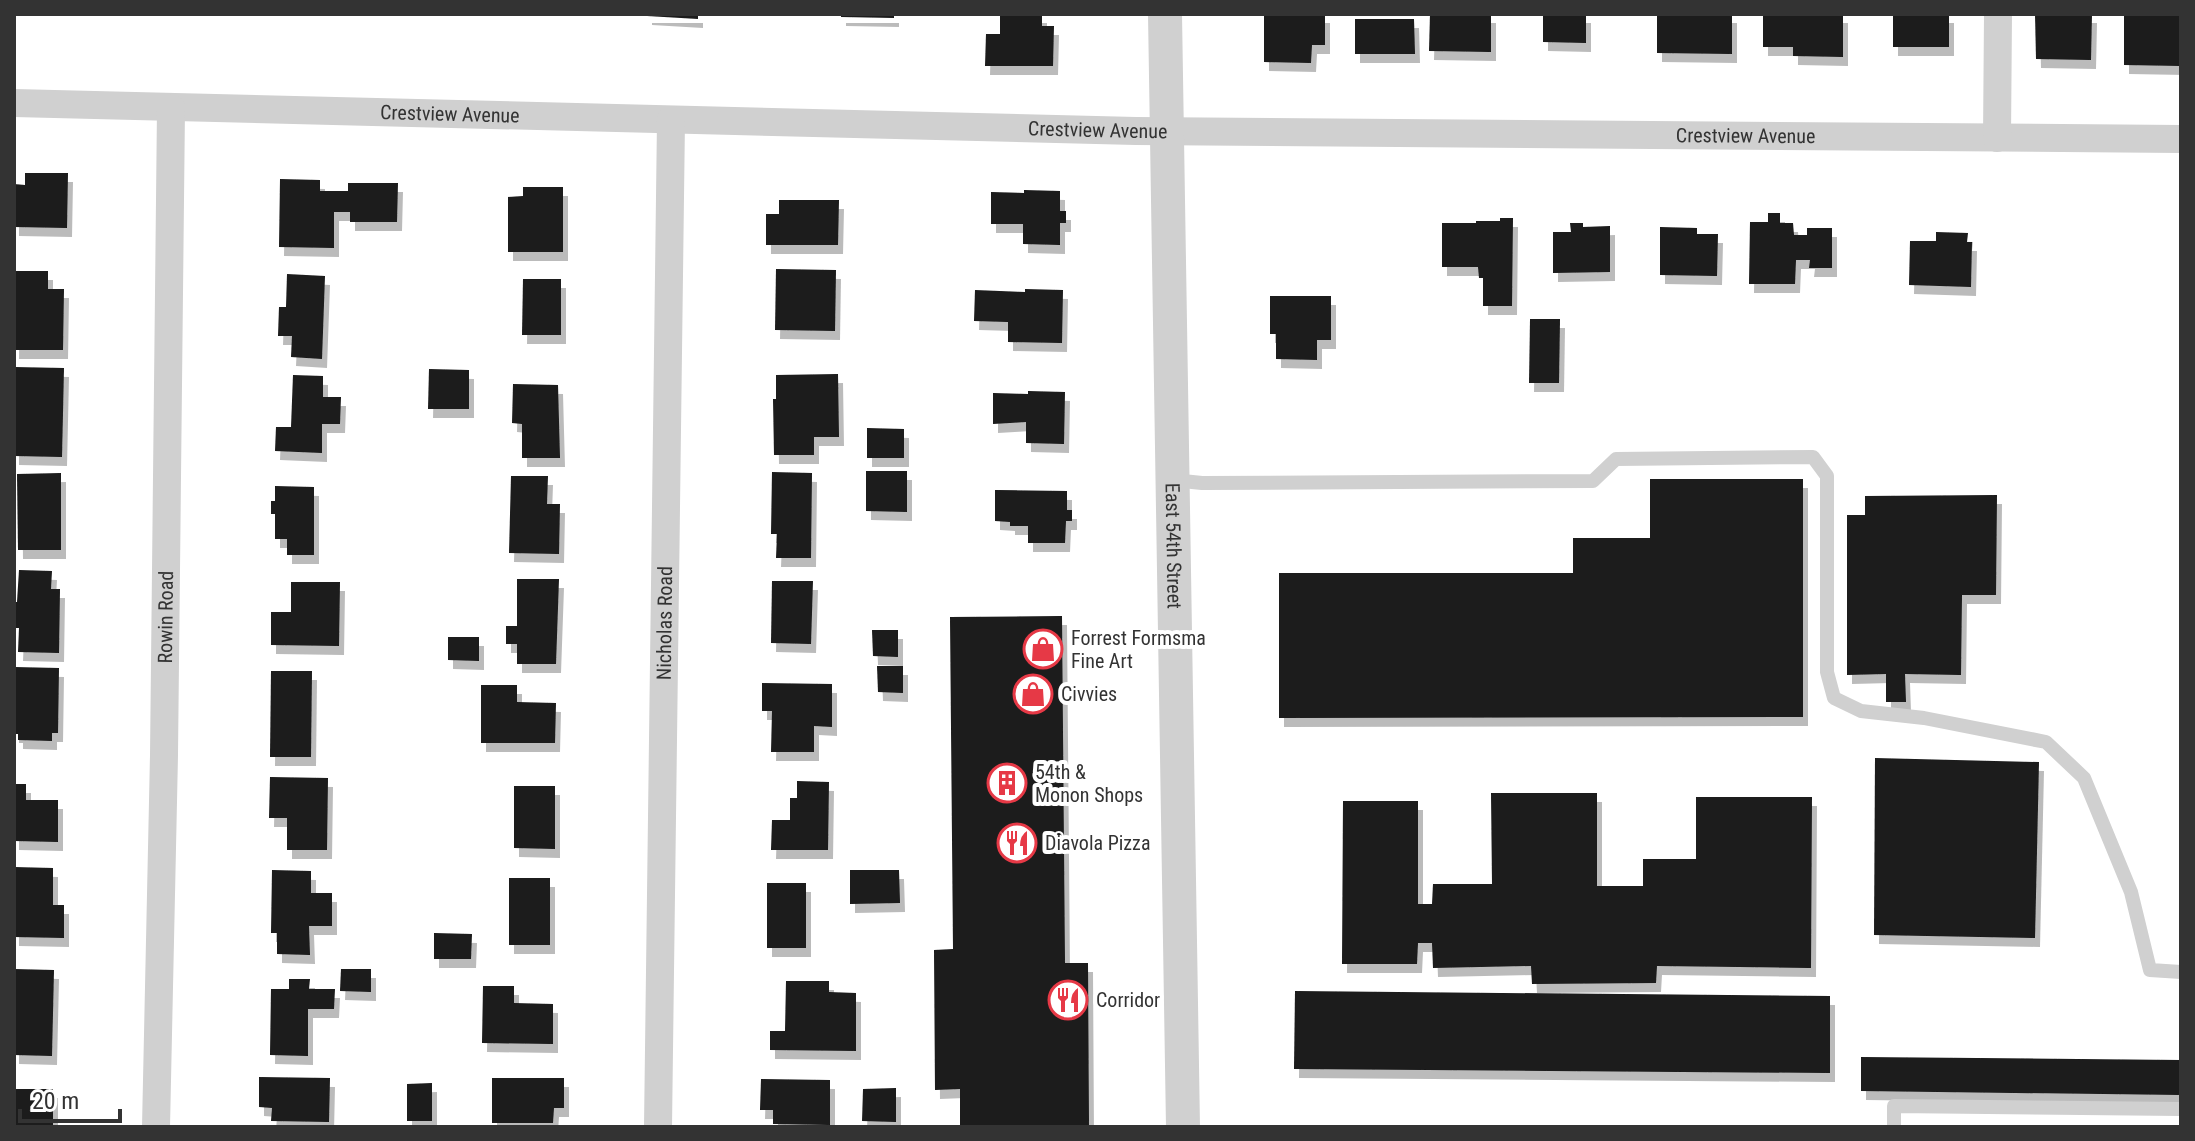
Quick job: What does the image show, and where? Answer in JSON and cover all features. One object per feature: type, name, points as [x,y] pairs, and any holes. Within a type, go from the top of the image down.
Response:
[{"type":"street","name":"East 54th Street","points":[[1165,14],[1183,1127]]},
{"type":"street","points":[[1997,138],[1998,14]]},
{"type":"street","name":"Crestview Avenue","points":[[14,103],[1167,131],[2181,139]]},
{"type":"street","name":"Rowin Road","points":[[156,1127],[164,770],[171,108]]},
{"type":"street","name":"Nicholas Road","points":[[658,1127],[671,120]]},
{"type":"lane","points":[[1173,480],[1202,483],[1593,481],[1616,459],[1813,457],[1827,476],[1827,672],[1834,698],[1861,711],[1924,718],[2046,742],[2084,778],[2131,892],[2150,970],[2181,972]]},
{"type":"lane","points":[[1894,1127],[1894,1106],[2181,1109]]},
{"type":"building","points":[[698,14],[698,19],[647,16]]},
{"type":"building","points":[[841,14],[894,14],[894,18],[841,17]]},
{"type":"building","points":[[1000,14],[1042,14],[1042,26],[1054,26],[1053,66],[985,66],[986,34],[1000,34]]},
{"type":"building","points":[[1264,14],[1325,14],[1325,45],[1312,45],[1311,63],[1264,62]]},
{"type":"building","points":[[1430,14],[1491,14],[1491,52],[1429,51]]},
{"type":"building","points":[[1543,14],[1586,14],[1586,43],[1543,42]]},
{"type":"building","points":[[1657,14],[1732,14],[1732,54],[1657,53]]},
{"type":"building","points":[[1763,14],[1843,14],[1843,57],[1793,56],[1793,47],[1763,47]]},
{"type":"building","points":[[1893,14],[1949,14],[1949,47],[1893,47]]},
{"type":"building","points":[[2035,14],[2092,14],[2091,60],[2036,59]]},
{"type":"building","points":[[2124,14],[2181,14],[2181,66],[2124,65]]},
{"type":"building","points":[[1355,19],[1414,19],[1415,54],[1355,54]]},
{"type":"building","points":[[25,173],[68,173],[67,228],[14,227],[14,184],[25,185]]},
{"type":"building","points":[[280,179],[320,180],[320,191],[348,191],[348,183],[398,183],[397,222],[350,222],[350,212],[334,212],[334,248],[279,247]]},
{"type":"building","points":[[523,187],[563,187],[563,252],[508,252],[508,197],[523,196]]},
{"type":"building","points":[[1024,190],[1060,191],[1060,211],[1066,211],[1066,223],[1060,223],[1060,245],[1023,244],[1023,224],[991,224],[991,192],[1024,193]]},
{"type":"building","points":[[779,200],[839,200],[838,245],[766,245],[766,214],[779,214]]},
{"type":"building","points":[[1768,213],[1780,213],[1780,223],[1793,223],[1794,235],[1807,235],[1807,228],[1832,228],[1832,268],[1809,268],[1810,260],[1796,260],[1795,284],[1749,284],[1750,222],[1768,222]]},
{"type":"building","points":[[1500,218],[1513,218],[1512,306],[1483,306],[1483,278],[1479,278],[1478,267],[1442,267],[1442,223],[1500,221]]},
{"type":"building","points":[[1570,223],[1583,223],[1583,227],[1610,226],[1610,272],[1553,273],[1553,232],[1571,232]]},
{"type":"building","points":[[1660,227],[1697,228],[1697,234],[1718,234],[1717,276],[1660,275]]},
{"type":"building","points":[[1936,232],[1968,233],[1967,242],[1972,242],[1971,287],[1909,285],[1910,241],[1936,241]]},
{"type":"building","points":[[776,269],[836,270],[835,331],[775,330]]},
{"type":"building","points":[[15,271],[48,271],[48,289],[64,289],[63,350],[14,350]]},
{"type":"building","points":[[287,274],[325,276],[322,359],[291,357],[292,336],[278,336],[279,307],[286,307]]},
{"type":"building","points":[[523,279],[561,279],[561,335],[522,335]]},
{"type":"building","points":[[1025,289],[1063,290],[1062,343],[1008,342],[1008,322],[974,321],[975,290],[1025,292]]},
{"type":"building","points":[[1270,296],[1331,296],[1331,340],[1317,340],[1317,360],[1276,359],[1276,334],[1270,334]]},
{"type":"building","points":[[1530,319],[1560,319],[1559,383],[1529,383]]},
{"type":"building","points":[[14,367],[64,368],[62,457],[14,456]]},
{"type":"building","points":[[429,369],[469,370],[469,409],[428,409]]},
{"type":"building","points":[[838,374],[839,437],[814,437],[814,455],[774,455],[776,375]]},
{"type":"building","points":[[293,375],[323,376],[323,397],[341,397],[340,424],[322,424],[322,453],[275,451],[276,427],[291,427]]},
{"type":"building","points":[[513,384],[558,385],[560,458],[522,458],[522,424],[512,423]]},
{"type":"building","points":[[1028,391],[1065,392],[1064,444],[1026,443],[1026,422],[993,424],[993,393],[1028,394]]},
{"type":"building","points":[[867,428],[904,429],[904,458],[867,458]]},
{"type":"building","points":[[866,471],[907,471],[907,512],[866,511]]},
{"type":"building","points":[[772,472],[812,473],[811,558],[776,558],[777,534],[771,534]]},
{"type":"building","points":[[61,473],[61,550],[18,550],[17,474]]},
{"type":"building","points":[[511,476],[548,476],[547,504],[560,504],[559,554],[509,553]]},
{"type":"building","points":[[1650,479],[1803,479],[1803,717],[1279,718],[1279,573],[1573,573],[1573,538],[1650,538]]},
{"type":"building","points":[[275,486],[314,487],[314,555],[287,555],[287,539],[275,539],[275,514],[271,514],[271,501],[275,501]]},
{"type":"building","points":[[995,490],[1067,491],[1067,510],[1072,510],[1072,521],[1066,521],[1065,543],[1028,543],[1028,526],[1010,526],[1010,522],[995,521]]},
{"type":"building","points":[[1997,495],[1996,595],[1962,595],[1961,675],[1905,674],[1906,702],[1886,702],[1886,674],[1847,675],[1847,515],[1865,515],[1865,496]]},
{"type":"building","points":[[19,570],[52,571],[51,589],[60,589],[59,653],[18,652],[19,628],[14,628],[14,602],[17,602]]},
{"type":"building","points":[[517,579],[559,579],[556,664],[517,664],[517,644],[506,644],[506,626],[517,626]]},
{"type":"building","points":[[772,581],[813,581],[811,644],[771,643]]},
{"type":"building","points":[[291,582],[340,582],[339,646],[271,645],[271,612],[291,612]]},
{"type":"building","name":"54th & Monon Shops","points":[[1062,616],[1065,963],[1088,963],[1089,1127],[960,1127],[960,1089],[935,1090],[934,950],[953,949],[950,617]]},
{"type":"building","points":[[872,630],[898,630],[898,657],[873,656]]},
{"type":"building","points":[[448,637],[479,637],[479,661],[448,660]]},
{"type":"building","points":[[877,666],[903,666],[903,693],[878,692]]},
{"type":"building","points":[[14,667],[59,668],[58,733],[52,733],[52,741],[18,740],[18,734],[14,734]]},
{"type":"building","points":[[271,671],[312,671],[311,757],[270,757]]},
{"type":"building","points":[[762,683],[832,684],[832,727],[814,726],[814,752],[771,752],[772,711],[762,711]]},
{"type":"building","points":[[481,685],[517,685],[517,702],[556,703],[555,743],[481,743]]},
{"type":"building","points":[[1875,758],[2039,762],[2035,938],[1874,935]]},
{"type":"building","points":[[270,777],[328,778],[327,850],[287,850],[287,818],[269,818]]},
{"type":"building","points":[[797,781],[829,782],[828,850],[771,850],[772,820],[790,820],[790,798],[797,798]]},
{"type":"building","points":[[14,784],[26,784],[26,800],[58,800],[58,842],[14,841]]},
{"type":"building","points":[[514,786],[555,786],[555,849],[514,848]]},
{"type":"building","points":[[1491,793],[1597,793],[1597,886],[1643,886],[1643,859],[1696,859],[1696,797],[1812,797],[1811,968],[1657,966],[1656,983],[1532,984],[1531,966],[1433,968],[1432,943],[1418,943],[1417,964],[1342,964],[1343,801],[1418,801],[1418,904],[1432,904],[1433,884],[1492,884]]},
{"type":"building","points":[[14,867],[53,868],[53,905],[64,905],[64,938],[14,937]]},
{"type":"building","points":[[272,870],[311,871],[311,893],[332,893],[332,926],[309,926],[310,955],[277,954],[277,933],[271,933]]},
{"type":"building","points":[[850,870],[899,870],[900,903],[850,904]]},
{"type":"building","points":[[509,878],[550,878],[550,945],[509,945]]},
{"type":"building","points":[[767,883],[806,883],[806,948],[767,948]]},
{"type":"building","points":[[434,933],[472,934],[471,959],[434,959]]},
{"type":"building","points":[[14,969],[54,970],[52,1056],[14,1055]]},
{"type":"building","points":[[341,969],[371,969],[371,992],[340,991]]},
{"type":"building","points":[[289,979],[310,979],[309,989],[335,989],[334,1009],[308,1009],[308,1056],[270,1055],[271,989],[289,989]]},
{"type":"building","points":[[786,981],[829,981],[829,992],[856,993],[856,1051],[770,1050],[770,1031],[785,1031]]},
{"type":"building","points":[[483,986],[514,986],[514,1003],[553,1004],[553,1044],[482,1043]]},
{"type":"building","points":[[1295,991],[1830,996],[1830,1073],[1294,1069]]},
{"type":"building","points":[[1861,1057],[2181,1060],[2181,1095],[1861,1091]]},
{"type":"building","points":[[259,1077],[330,1078],[329,1122],[271,1121],[272,1108],[259,1107]]},
{"type":"building","points":[[492,1078],[564,1078],[564,1108],[554,1108],[553,1123],[492,1123]]},
{"type":"building","points":[[761,1079],[830,1080],[830,1125],[773,1124],[773,1110],[760,1110]]},
{"type":"building","points":[[432,1083],[432,1121],[407,1121],[407,1084]]},
{"type":"building","points":[[896,1088],[896,1122],[862,1121],[863,1089]]},
{"type":"building","points":[[14,1089],[53,1089],[53,1127],[14,1127]]},
{"type":"place","name":"Forrest Formsma Fine Art","points":[[1043,649]]},
{"type":"place","name":"Civvies","points":[[1033,694]]},
{"type":"place","name":"54th & Monon Shops","points":[[1007,783]]},
{"type":"place","name":"Diavola Pizza","points":[[1017,843]]},
{"type":"place","name":"Corridor","points":[[1068,1000]]}]
